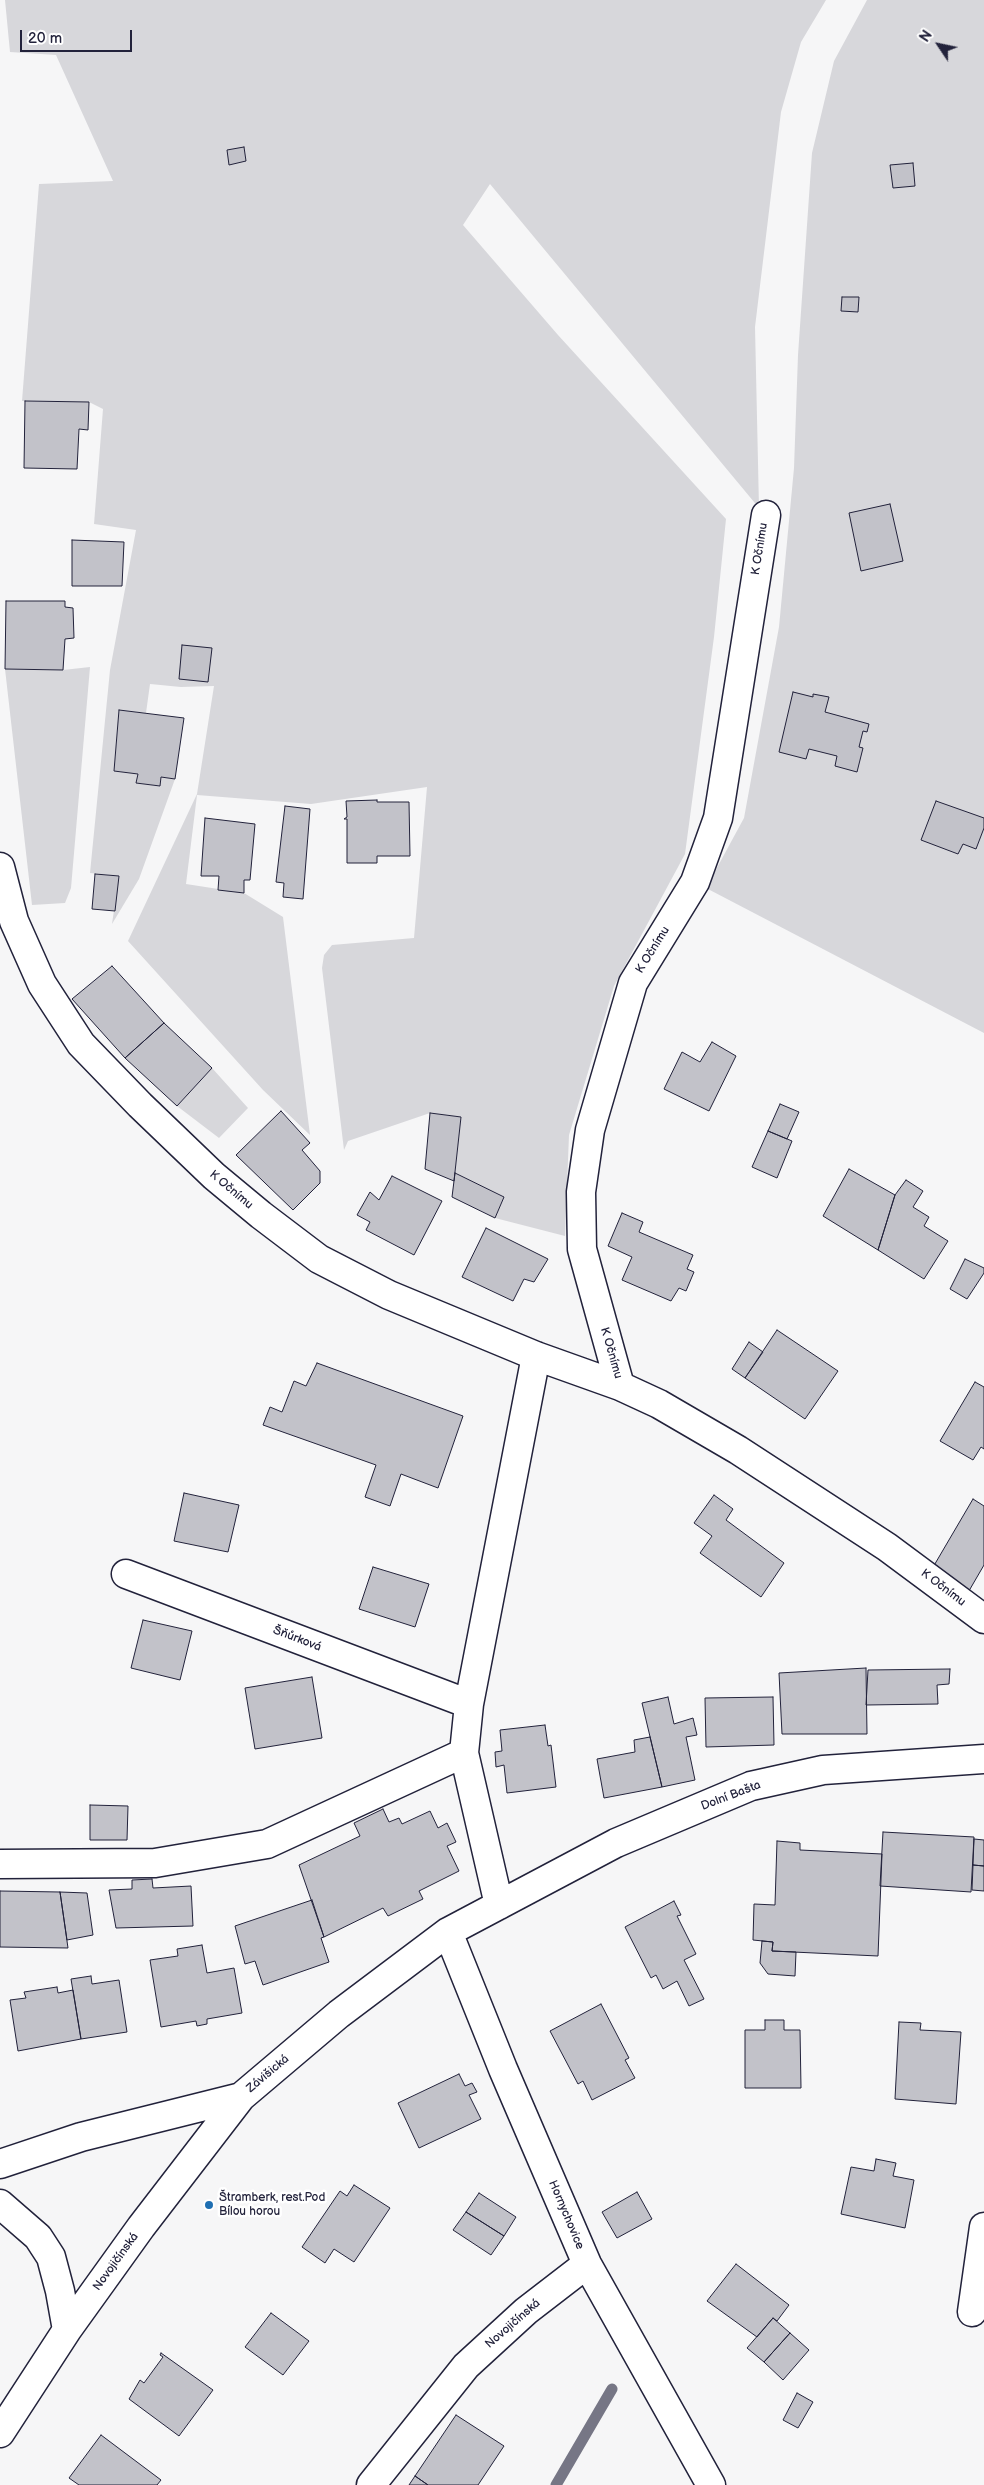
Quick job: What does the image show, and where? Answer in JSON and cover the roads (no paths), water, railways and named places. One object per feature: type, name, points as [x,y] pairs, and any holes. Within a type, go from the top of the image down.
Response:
[{"type":"street","name":"K Očnímu","points":[[620,1386],[582,1249],[581,1192],[590,1130],[633,983],[695,882],[718,818],[766,515]]},
{"type":"street","name":"K Očnímu","points":[[0,867],[7,914],[42,984],[80,1044],[140,1105],[221,1182],[319,1259],[390,1295],[536,1356],[620,1386],[659,1404],[738,1450],[887,1547],[984,1619]]},
{"type":"street","points":[[499,1905],[464,1753],[469,1704],[536,1356]]},
{"type":"street","name":"Šňůrková","points":[[126,1574],[469,1704]]},
{"type":"street","points":[[0,1864],[155,1863],[267,1844],[464,1753]]},
{"type":"street","name":"Dolní Bašta","points":[[499,1905],[616,1843],[751,1786],[823,1770],[984,1759]]},
{"type":"street","name":"Závišická","points":[[0,2164],[81,2138],[241,2097],[339,2014],[448,1932],[499,1905]]},
{"type":"street","name":"Hornychovice","points":[[448,1932],[503,2069],[587,2264],[711,2485]]},
{"type":"street","name":"Novojičínská","points":[[0,2433],[67,2330],[141,2227],[241,2097]]},
{"type":"street","points":[[0,2204],[38,2237],[51,2257],[60,2291],[67,2330]]},
{"type":"street","points":[[972,2312],[984,2227]]},
{"type":"street","name":"Novojičínská","points":[[371,2485],[466,2366],[526,2311],[587,2264]]},
{"type":"waterway","points":[[556,2485],[612,2389]]},
{"type":"place","name":"Štramberk, rest.Pod Bílou horou","points":[[209,2205]]}]
